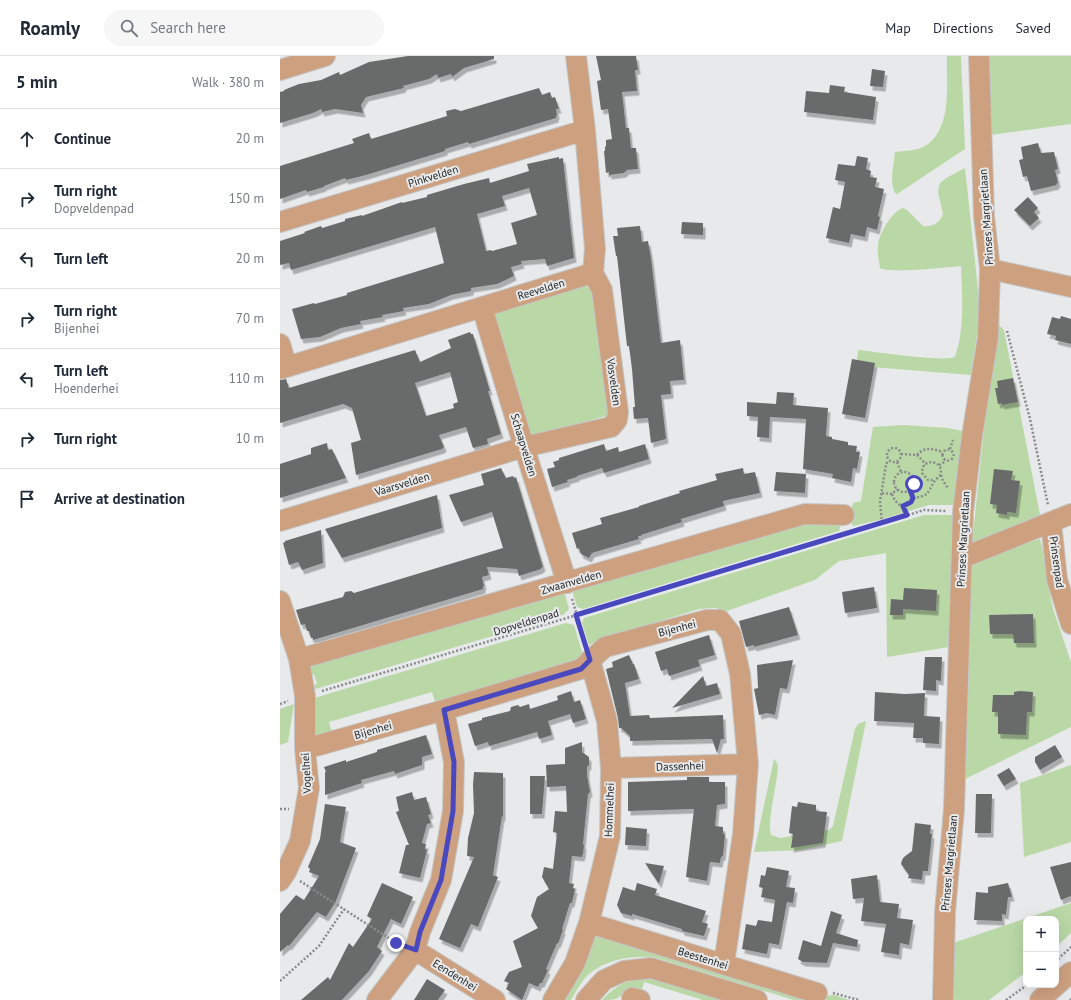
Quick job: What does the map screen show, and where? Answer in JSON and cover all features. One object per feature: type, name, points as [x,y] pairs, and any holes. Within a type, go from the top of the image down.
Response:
[{"type":"street","points":[[280,70],[325,56]]},
{"type":"street","points":[[576,56],[585,130],[595,249],[593,273]]},
{"type":"street","name":"Prinses Margrietlaan","points":[[943,1000],[945,912],[954,809],[963,512],[972,436],[988,337],[990,269],[984,216],[979,56]]},
{"type":"street","name":"Pinkvelden","points":[[280,222],[585,130]]},
{"type":"street","points":[[990,269],[1071,287]]},
{"type":"street","name":"Reevelden","points":[[284,368],[593,273]]},
{"type":"street","name":"Vosvelden","points":[[524,448],[611,427],[617,420],[618,412],[602,290],[593,273]]},
{"type":"street","name":"Schaapvelden","points":[[482,307],[524,448],[567,583]]},
{"type":"street","points":[[280,344],[284,368]]},
{"type":"street","name":"Vaarsvelden","points":[[280,521],[524,448]]},
{"type":"street","name":"Zwaanvelden","points":[[299,659],[805,514],[844,515]]},
{"type":"street","points":[[962,558],[1071,514]]},
{"type":"street","name":"Prinsenpad","points":[[1051,522],[1057,579],[1071,624]]},
{"type":"street","points":[[280,601],[299,659]]},
{"type":"street","name":"Bijenhei","points":[[305,749],[444,710],[581,669],[605,647],[707,620],[720,620],[731,634],[740,674],[748,764],[743,834],[724,964]]},
{"type":"street","name":"Vogelhei","points":[[283,877],[300,841],[309,788],[305,749],[305,696],[299,659]]},
{"type":"street","name":"Hommelhei","points":[[553,1000],[575,963],[588,923],[610,836],[611,768],[607,721],[590,660]]},
{"type":"street","points":[[377,1000],[416,950],[420,932],[441,880],[453,811],[454,762],[444,710]]},
{"type":"street","name":"Dassenhei","points":[[611,768],[748,764]]},
{"type":"street","name":"Beestenhei","points":[[588,923],[817,993]]},
{"type":"street","name":"Eendenhei","points":[[416,950],[495,1000]]},
{"type":"street","points":[[586,1000],[604,980],[624,970],[651,968],[757,1000]]},
{"type":"street","points":[[1040,1000],[1071,972]]},
{"type":"path","points":[[1006,329],[1030,419],[1051,522]]},
{"type":"path","points":[[917,455],[921,450],[927,448],[943,452],[950,449],[954,453],[954,456],[952,459],[945,459]]},
{"type":"path","points":[[882,523],[880,508],[888,460],[887,453],[890,449],[897,449],[901,454],[917,455],[926,464]]},
{"type":"path","points":[[943,452],[945,459]]},
{"type":"path","points":[[897,462],[900,459],[901,454]]},
{"type":"path","points":[[939,465],[943,463],[945,459]]},
{"type":"path","points":[[888,460],[897,462]]},
{"type":"path","points":[[897,462],[902,472]]},
{"type":"path","points":[[934,462],[939,465],[941,468],[941,474],[939,477],[934,480],[928,480],[924,476],[922,470],[926,464],[934,462]]},
{"type":"path","points":[[908,472],[913,477],[914,484],[910,490],[904,492],[897,489],[894,485],[894,478],[898,473],[908,472]]},
{"type":"path","points":[[892,494],[898,505],[903,506],[911,502],[913,498],[922,497],[927,494],[934,480]]},
{"type":"path","points":[[892,494],[897,489]]},
{"type":"path","points":[[910,490],[913,498]]},
{"type":"path","points":[[882,493],[892,494]]},
{"type":"path","points":[[903,506],[907,515]]},
{"type":"path","name":"Dopveldenpad","points":[[280,704],[924,510],[963,512]]},
{"type":"path","points":[[576,615],[590,660]]},
{"type":"path","points":[[283,877],[344,910],[396,943],[416,950]]},
{"type":"path","points":[[280,981],[319,946],[344,910]]},
{"type":"path","points":[[1059,957],[1071,947]]},
{"type":"path","points":[[1006,1000],[1023,988]]},
{"type":"path","points":[[817,993],[831,992],[858,1000]]},
{"type":"green space","points":[[947,56],[961,56],[965,149],[897,194],[895,193],[892,183],[895,152],[914,150],[925,146],[934,138],[940,129],[946,105]]},
{"type":"green space","points":[[986,56],[1071,56],[1071,124],[990,135]]},
{"type":"green space","points":[[965,168],[979,299],[978,328],[971,375],[859,366],[857,362],[858,350],[923,358],[955,357],[962,323],[961,266],[932,269],[885,270],[880,268],[878,249],[880,236],[886,224],[894,214],[903,208],[923,226],[929,226],[937,222],[943,214],[938,192],[940,183]]},
{"type":"green space","points":[[579,283],[594,290],[609,415],[531,438],[492,310]]},
{"type":"green space","points":[[997,323],[1004,330],[1041,520],[972,544],[987,400]]},
{"type":"green space","points":[[904,425],[947,428],[968,432],[957,502],[953,505],[929,505],[853,526],[850,518],[851,512],[853,503],[861,501],[873,427]]},
{"type":"green space","points":[[924,515],[951,515],[956,518],[949,647],[887,657],[886,553],[839,561],[815,580],[724,612],[716,608],[699,609],[598,640],[589,645],[582,623],[584,618]]},
{"type":"green space","points":[[802,518],[841,524],[839,531],[583,609],[577,607],[572,590]]},
{"type":"green space","points":[[1040,539],[1053,609],[1071,662],[1071,727],[961,781],[971,561]]},
{"type":"green space","points":[[557,590],[565,594],[569,609],[563,615],[312,690],[311,686],[317,684],[314,674],[307,675],[311,667],[317,663]]},
{"type":"green space","points":[[566,623],[574,625],[582,652],[582,658],[574,663],[436,705],[432,692],[329,722],[333,736],[316,736],[311,731],[311,699]]},
{"type":"green space","points":[[294,704],[288,742],[280,745],[280,709]]},
{"type":"green space","points":[[866,721],[842,841],[799,850],[754,852],[774,759],[778,767],[770,821],[771,835],[780,838],[829,830],[833,826],[855,729],[858,724]]},
{"type":"green space","points":[[1071,765],[1071,842],[1024,857],[1020,783]]},
{"type":"green space","points":[[1071,903],[1071,933],[1059,944],[1059,916],[1033,916]]},
{"type":"green space","points":[[1023,919],[1023,974],[989,1000],[948,1000],[950,944]]},
{"type":"green space","points":[[594,934],[815,997],[834,995],[849,1000],[794,1000],[653,957],[644,957],[628,958],[612,962],[596,969],[581,983],[571,1000],[558,1000]]},
{"type":"green space","points":[[637,978],[655,978],[730,1000],[703,1000],[644,982],[641,993],[630,991],[616,999],[602,1000],[618,986]]},
{"type":"building","points":[[408,56],[494,56],[494,59],[464,68],[452,77],[451,74],[438,78],[437,74],[429,79],[403,86],[404,88],[366,97],[361,105],[363,113],[335,109],[322,112],[321,109],[313,113],[280,123],[280,92],[299,84],[321,80],[339,72],[340,75],[369,62]]},
{"type":"building","points":[[596,56],[636,56],[638,70],[635,70],[637,91],[622,92],[626,128],[629,128],[631,148],[636,148],[638,169],[626,170],[624,173],[609,175],[609,172],[606,173],[604,151],[606,140],[612,139],[608,109],[601,110],[597,81],[601,80]]},
{"type":"building","points":[[872,69],[885,71],[883,87],[870,86]]},
{"type":"building","points":[[830,85],[845,87],[844,92],[876,97],[873,120],[804,112],[806,91],[829,93]]},
{"type":"building","points":[[539,88],[542,95],[550,92],[552,98],[555,97],[559,109],[556,109],[556,118],[469,144],[468,142],[445,149],[445,151],[366,175],[346,180],[345,178],[324,187],[307,192],[306,190],[280,199],[280,166],[354,143],[352,139],[369,133],[371,139],[447,116],[446,111],[455,109],[461,111]]},
{"type":"building","points":[[1038,143],[1041,153],[1054,152],[1058,169],[1055,170],[1058,183],[1056,184],[1057,185],[1031,191],[1027,176],[1023,177],[1019,160],[1023,159],[1021,147]]},
{"type":"building","points":[[857,156],[868,158],[866,169],[871,171],[870,177],[877,178],[875,187],[884,189],[878,216],[880,217],[877,230],[867,227],[865,237],[851,234],[849,243],[826,238],[833,207],[840,209],[845,182],[835,180],[838,164],[855,166]]},
{"type":"building","points":[[559,157],[559,159],[563,158],[574,258],[547,266],[545,259],[521,261],[522,264],[511,267],[514,276],[497,284],[471,288],[471,291],[451,295],[429,304],[403,308],[404,311],[360,321],[361,324],[341,328],[320,337],[301,339],[292,309],[347,295],[347,293],[444,263],[435,227],[291,270],[289,263],[280,265],[280,241],[321,226],[322,228],[345,221],[345,219],[362,216],[402,202],[427,197],[427,195],[464,184],[489,178],[490,183],[529,171],[527,164]],"holes":[[[529,188],[537,215],[511,223],[517,244],[492,251],[486,251],[477,214],[505,206],[502,196]]]},
{"type":"building","points":[[1028,197],[1038,208],[1034,212],[1039,218],[1030,226],[1014,210]]},
{"type":"building","points":[[682,222],[703,223],[703,235],[681,234]]},
{"type":"building","points":[[640,226],[642,242],[648,241],[661,343],[680,340],[684,380],[670,381],[671,394],[661,395],[666,439],[651,443],[648,418],[634,419],[633,407],[635,407],[632,369],[629,346],[627,346],[617,256],[613,236],[618,236],[617,228]]},
{"type":"building","points":[[1061,316],[1071,319],[1071,344],[1055,340],[1056,336],[1047,334],[1052,317],[1060,319]]},
{"type":"building","points":[[470,332],[473,334],[501,434],[487,439],[488,444],[473,448],[466,427],[439,435],[444,447],[442,449],[356,475],[351,443],[361,440],[352,408],[343,404],[280,423],[280,380],[286,379],[289,388],[415,350],[420,362],[451,348],[448,340]],"holes":[[[450,372],[458,402],[453,404],[454,408],[426,416],[415,383]]]},
{"type":"building","points":[[852,359],[875,363],[865,418],[842,414]]},
{"type":"building","points":[[1013,378],[1018,402],[1002,405],[1002,403],[998,404],[995,388],[998,388],[997,381]]},
{"type":"building","points":[[777,392],[794,393],[793,405],[828,408],[826,436],[832,437],[832,439],[848,442],[848,445],[857,446],[856,452],[860,452],[857,469],[853,468],[851,482],[832,478],[833,474],[803,469],[806,419],[770,417],[769,438],[757,437],[758,417],[747,416],[747,402],[776,404]]},
{"type":"building","points":[[327,443],[328,450],[332,449],[346,478],[280,498],[280,464],[311,454],[311,448]]},
{"type":"building","points":[[604,444],[606,451],[618,447],[619,452],[645,444],[649,459],[604,473],[602,468],[577,476],[567,480],[568,482],[552,487],[547,469],[555,467],[553,462],[559,460],[559,458]]},
{"type":"building","points":[[501,468],[506,478],[513,476],[514,478],[516,477],[543,567],[541,569],[519,576],[517,569],[487,567],[489,575],[482,577],[484,586],[483,589],[313,640],[313,638],[311,638],[305,624],[301,625],[296,610],[343,597],[345,592],[351,591],[354,593],[503,548],[492,512],[461,522],[449,495],[484,485],[481,474]]},
{"type":"building","points":[[743,468],[744,474],[755,472],[760,493],[723,501],[724,506],[681,519],[682,522],[638,536],[639,539],[592,553],[589,558],[581,554],[579,548],[577,549],[572,533],[602,524],[600,518],[639,507],[680,493],[679,491],[717,480],[715,474]]},
{"type":"building","points":[[994,469],[1013,471],[1011,480],[1020,481],[1016,513],[1007,512],[1007,515],[996,513],[997,505],[990,504]]},
{"type":"building","points":[[776,472],[806,474],[805,493],[774,491]]},
{"type":"building","points":[[437,495],[442,528],[342,558],[325,529]]},
{"type":"building","points":[[321,530],[323,563],[302,570],[298,562],[289,565],[283,543],[285,541]]},
{"type":"building","points":[[874,587],[877,608],[845,613],[842,592]]},
{"type":"building","points":[[904,588],[937,590],[936,611],[903,609],[903,615],[890,615],[891,599],[903,600]]},
{"type":"building","points":[[789,607],[798,635],[754,647],[754,645],[746,647],[739,621]]},
{"type":"building","points":[[1033,614],[1034,643],[1014,643],[1013,634],[990,634],[989,615]]},
{"type":"building","points":[[709,635],[715,655],[698,660],[700,666],[669,676],[667,669],[661,671],[655,652]]},
{"type":"building","points":[[629,655],[639,679],[625,683],[630,716],[649,715],[650,718],[723,715],[724,739],[721,739],[717,753],[712,739],[630,741],[630,736],[619,728],[606,669],[613,667],[612,662]]},
{"type":"building","points":[[925,657],[942,657],[941,681],[936,680],[936,691],[923,690]]},
{"type":"building","points":[[793,660],[787,689],[780,688],[775,715],[767,713],[759,715],[754,689],[758,688],[757,665]]},
{"type":"building","points":[[703,676],[706,686],[717,683],[720,694],[672,708]]},
{"type":"building","points":[[571,691],[574,702],[580,700],[586,719],[573,723],[570,714],[548,721],[552,735],[539,739],[537,732],[489,746],[488,742],[475,746],[468,724],[482,720],[482,718],[510,711],[511,707],[518,705],[520,707],[529,704],[530,709],[558,700],[557,696]]},
{"type":"building","points":[[875,692],[905,694],[925,693],[924,716],[940,717],[939,744],[923,743],[923,738],[913,738],[914,723],[874,721]]},
{"type":"building","points":[[1014,692],[1033,692],[1032,712],[1027,712],[1026,735],[998,734],[998,712],[992,712],[993,695],[1014,695]]},
{"type":"building","points":[[426,735],[432,754],[422,757],[422,765],[395,774],[394,771],[361,780],[362,783],[325,795],[326,772],[324,767],[346,760],[346,762],[377,752],[377,750]]},
{"type":"building","points":[[582,742],[582,752],[589,757],[587,775],[590,792],[588,794],[583,855],[582,857],[572,856],[569,883],[574,884],[573,888],[575,889],[572,903],[570,903],[562,929],[563,930],[546,969],[548,970],[542,983],[540,983],[538,987],[529,983],[522,1000],[506,989],[509,983],[504,981],[509,972],[522,967],[513,941],[538,928],[531,916],[537,897],[549,889],[542,877],[544,867],[553,869],[557,833],[553,832],[555,811],[567,812],[566,786],[547,787],[546,765],[565,764],[565,748]]},
{"type":"building","points":[[1055,745],[1062,757],[1040,770],[1035,762],[1035,757]]},
{"type":"building","points":[[1009,768],[1016,779],[1004,786],[997,775]]},
{"type":"building","points":[[474,772],[503,773],[503,817],[502,816],[493,875],[498,877],[478,927],[471,924],[460,948],[439,939],[474,857],[467,856],[468,838],[474,813]]},
{"type":"building","points":[[530,776],[545,776],[542,814],[530,814]]},
{"type":"building","points":[[687,777],[709,777],[709,782],[725,782],[725,804],[717,805],[715,826],[723,827],[723,833],[725,835],[723,856],[721,857],[720,863],[710,862],[707,881],[686,877],[694,809],[628,811],[628,782],[687,780]]},
{"type":"building","points":[[412,792],[414,800],[426,797],[431,814],[428,815],[431,823],[427,824],[422,843],[426,844],[425,849],[427,850],[420,878],[399,873],[406,845],[409,845],[396,812],[399,811],[396,797]]},
{"type":"building","points":[[976,794],[992,794],[991,833],[975,833]]},
{"type":"building","points":[[798,802],[816,805],[816,811],[827,812],[823,843],[791,848],[793,834],[789,833],[792,806],[797,807]]},
{"type":"building","points":[[325,804],[346,807],[340,842],[356,848],[336,901],[326,917],[317,912],[289,946],[288,945],[280,952],[280,914],[296,895],[304,900],[319,876],[309,872],[310,869],[308,867],[320,839]]},
{"type":"building","points":[[915,823],[931,825],[930,834],[932,834],[928,871],[923,871],[922,880],[908,878],[909,875],[901,864],[904,857],[912,851]]},
{"type":"building","points":[[626,827],[647,829],[646,846],[625,845]]},
{"type":"building","points":[[1071,862],[1071,896],[1061,900],[1050,867]]},
{"type":"building","points":[[645,863],[664,866],[659,884]]},
{"type":"building","points":[[767,867],[789,871],[786,887],[795,888],[793,903],[787,902],[779,945],[769,943],[767,954],[742,949],[746,924],[756,926],[758,920],[772,922],[775,900],[761,897],[763,888],[759,887],[761,875],[765,876]]},
{"type":"building","points":[[877,875],[880,902],[899,904],[897,918],[913,920],[909,945],[900,943],[899,955],[881,952],[886,924],[861,921],[864,898],[853,899],[851,879]]},
{"type":"building","points":[[382,883],[413,897],[401,924],[391,919],[377,947],[382,951],[369,971],[342,1000],[301,1000],[328,977],[330,980],[349,943],[353,947],[372,919],[367,916]]},
{"type":"building","points":[[637,883],[657,889],[655,895],[706,911],[702,922],[708,924],[704,936],[682,931],[682,929],[632,914],[632,916],[621,913],[617,905],[623,887],[635,891]]},
{"type":"building","points":[[1008,883],[1012,897],[1008,897],[1006,915],[1002,914],[1002,921],[974,920],[976,892],[988,893],[988,887]]},
{"type":"building","points":[[831,911],[842,915],[836,933],[858,940],[857,947],[833,943],[827,963],[803,962],[798,959],[803,940],[821,946]]},
{"type":"building","points":[[427,979],[445,990],[438,1000],[414,1000]]},
{"type":"route","points":[[396,943],[416,950],[420,932],[441,880],[453,811],[454,762],[444,710],[581,669],[590,660],[576,615],[852,533],[907,515],[903,506],[911,502],[913,498],[910,490],[914,484]]}]
